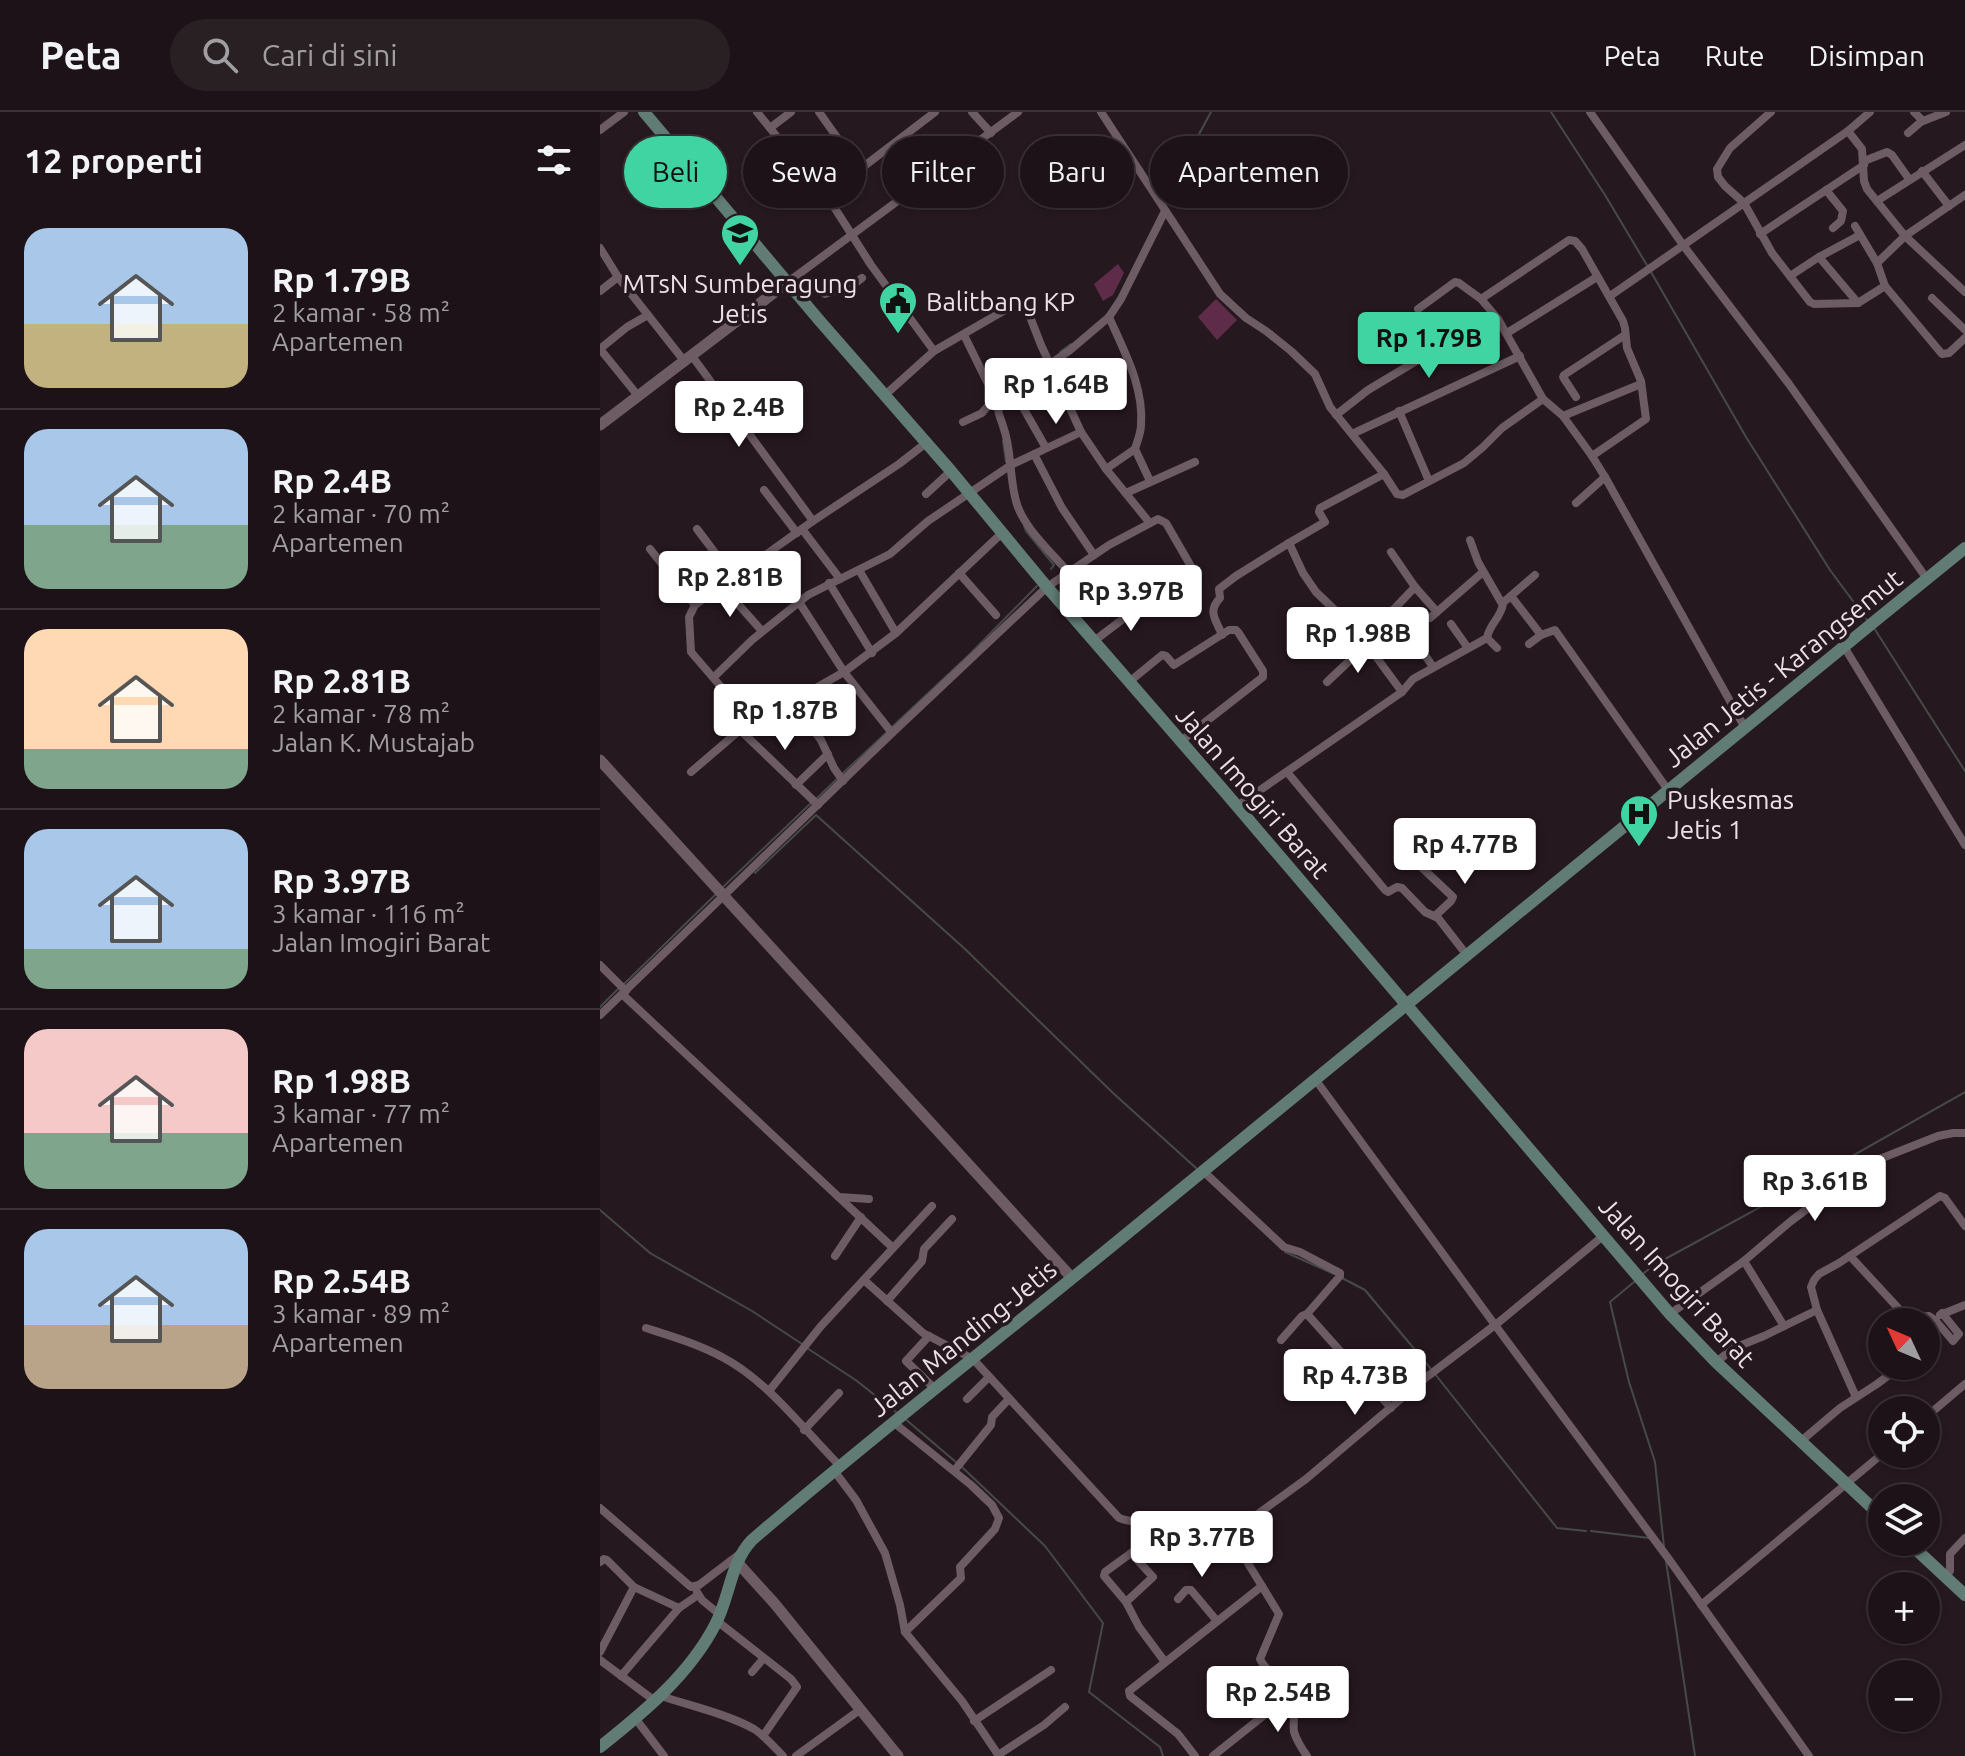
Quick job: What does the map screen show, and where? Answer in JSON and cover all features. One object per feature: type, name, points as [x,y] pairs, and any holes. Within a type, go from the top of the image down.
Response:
[{"type":"main road","name":"Jalan Imogiri Barat","points":[[644,112],[1670,1314],[1716,1362],[1868,1504]]},
{"type":"main road","name":"Jalan Jetis - Karangsemut","points":[[1406,1003],[1965,548]]},
{"type":"main road","name":"Jalan Manding-Jetis","points":[[601,1744],[658,1698],[701,1649],[718,1618],[739,1557],[752,1540],[1406,1003]]},
{"type":"main road","points":[[1923,1556],[1965,1595]]},
{"type":"street","points":[[600,130],[624,112]]},
{"type":"street","points":[[757,112],[776,136]]},
{"type":"street","points":[[770,128],[791,112]]},
{"type":"street","points":[[819,112],[836,136]]},
{"type":"street","points":[[866,165],[935,112]]},
{"type":"street","points":[[972,112],[991,133]]},
{"type":"street","points":[[600,424],[1018,112]]},
{"type":"street","points":[[1101,112],[1150,188]]},
{"type":"street","points":[[1590,112],[1683,245],[1789,384],[1927,579]]},
{"type":"street","points":[[1771,112],[1730,148],[1717,169],[1718,177],[1744,203],[1760,234],[1810,302],[1858,303],[1885,286]]},
{"type":"street","points":[[1610,296],[1848,131],[1870,112]]},
{"type":"street","points":[[1914,112],[1922,121]]},
{"type":"street","points":[[1908,133],[1922,121],[1946,112]]},
{"type":"street","points":[[1848,131],[1862,149],[1867,189],[1905,236],[1965,292]]},
{"type":"street","points":[[1877,201],[1965,145]]},
{"type":"street","points":[[1760,234],[1864,163],[1887,152],[1909,179]]},
{"type":"street","points":[[1922,171],[1949,206]]},
{"type":"street","points":[[1826,190],[1843,211],[1841,221],[1833,228]]},
{"type":"street","points":[[1877,263],[1905,236],[1965,195]]},
{"type":"street","points":[[834,208],[934,351]]},
{"type":"street","points":[[963,422],[982,413],[1109,317],[1121,299],[1163,208]]},
{"type":"street","points":[[1163,208],[1220,294],[1315,374],[1330,407],[1400,496],[1464,463],[1502,428],[1543,399]]},
{"type":"street","points":[[1790,276],[1858,231],[1877,263],[1885,286],[1942,354],[1949,353],[1965,338]]},
{"type":"street","points":[[1481,299],[1569,240],[1575,241],[1582,249],[1623,321],[1627,348],[1641,384],[1646,419],[1592,456]]},
{"type":"street","points":[[600,248],[618,277],[688,359],[813,521]]},
{"type":"street","points":[[1819,257],[1858,303]]},
{"type":"street","points":[[600,291],[618,277]]},
{"type":"street","points":[[1507,333],[1597,277]]},
{"type":"street","points":[[800,297],[813,287],[825,294],[850,287],[862,278]]},
{"type":"street","points":[[1418,309],[1455,282],[1481,299],[1498,319],[1543,399],[1563,416],[1605,477],[1745,728]]},
{"type":"street","points":[[1932,298],[1965,330]]},
{"type":"street","points":[[885,395],[934,351],[1014,304],[1024,303],[1081,432],[1149,522]]},
{"type":"street","points":[[639,397],[602,345],[648,315]]},
{"type":"street","points":[[1106,469],[1135,449],[1141,427],[1135,375],[1109,317]]},
{"type":"street","points":[[1336,415],[1368,390],[1428,354],[1455,347],[1498,319]]},
{"type":"street","points":[[964,335],[992,392],[998,398],[1009,443],[1008,467],[1020,513],[1068,572]]},
{"type":"street","points":[[1576,397],[1564,375],[1625,335]]},
{"type":"street","points":[[1352,434],[1520,356]]},
{"type":"street","points":[[1563,416],[1641,384]]},
{"type":"street","points":[[1013,390],[1046,448]]},
{"type":"street","points":[[1399,411],[1429,481]]},
{"type":"street","points":[[714,677],[729,660],[799,602],[829,583],[890,554],[928,521],[1008,467],[1081,432]]},
{"type":"street","points":[[926,443],[695,605],[689,617],[693,655],[741,710],[747,712],[780,692],[792,693],[821,686],[872,653],[896,633],[1002,533]]},
{"type":"street","points":[[1135,449],[1150,481]]},
{"type":"street","points":[[1034,454],[1062,508],[1094,555]]},
{"type":"street","points":[[1126,493],[1195,462]]},
{"type":"street","points":[[926,494],[951,471]]},
{"type":"street","points":[[1222,635],[1213,607],[1220,598],[1219,589],[1325,522],[1320,508],[1384,474]]},
{"type":"street","points":[[1576,503],[1605,477]]},
{"type":"street","points":[[764,490],[840,579]]},
{"type":"street","points":[[600,1015],[720,891],[888,729],[1047,587],[1149,522],[1158,519],[1166,523],[1196,575],[1164,602],[1159,593],[1156,594],[1094,641]]},
{"type":"street","points":[[697,529],[734,578]]},
{"type":"street","points":[[1470,540],[1483,572],[1503,603]]},
{"type":"street","points":[[1289,543],[1316,592],[1340,615],[1402,692]]},
{"type":"street","points":[[650,549],[695,605]]},
{"type":"street","points":[[1391,552],[1415,587],[1437,612],[1452,622],[1468,648]]},
{"type":"street","points":[[763,559],[799,602],[844,672],[888,729]]},
{"type":"street","points":[[859,570],[896,633]]},
{"type":"street","points":[[1437,612],[1483,572]]},
{"type":"street","points":[[959,573],[996,615]]},
{"type":"street","points":[[1237,806],[1402,692],[1413,679],[1487,638],[1502,611],[1503,603],[1535,575]]},
{"type":"street","points":[[829,583],[872,653]]},
{"type":"street","points":[[722,586],[762,631]]},
{"type":"street","points":[[1327,682],[1415,587]]},
{"type":"street","points":[[1511,596],[1541,635]]},
{"type":"street","points":[[1394,609],[1433,667]]},
{"type":"street","points":[[1129,682],[1162,655],[1176,664],[1229,630],[1236,630],[1263,671],[1263,677],[1181,741]]},
{"type":"street","points":[[1529,644],[1551,630],[1556,631],[1668,790]]},
{"type":"street","points":[[1487,638],[1497,648]]},
{"type":"street","points":[[1843,645],[1965,845]]},
{"type":"street","points":[[792,693],[792,701],[813,728],[840,778]]},
{"type":"street","points":[[741,710],[735,723],[740,730],[814,801]]},
{"type":"street","points":[[691,772],[740,730]]},
{"type":"street","points":[[796,785],[828,754]]},
{"type":"street","points":[[600,760],[1072,1278]]},
{"type":"street","points":[[1287,772],[1385,890],[1388,892],[1399,886],[1425,912],[1435,916],[1466,954]]},
{"type":"street","points":[[1417,863],[1453,897],[1435,916]]},
{"type":"street","points":[[600,965],[892,1247]]},
{"type":"street","points":[[1315,1079],[1668,1558],[1809,1756]]},
{"type":"street","points":[[1670,1314],[1744,1261],[1867,1164],[1938,1136],[1965,1133]]},
{"type":"street","points":[[1201,1172],[1284,1247],[1340,1273],[1333,1285],[1281,1340]]},
{"type":"street","points":[[1856,1397],[1817,1310],[1811,1287],[1814,1280],[1940,1196],[1945,1198],[1965,1226]]},
{"type":"street","points":[[839,1197],[869,1199]]},
{"type":"street","points":[[769,1391],[892,1247],[932,1206]]},
{"type":"street","points":[[835,1256],[861,1217]]},
{"type":"street","points":[[887,1301],[922,1261],[924,1249],[952,1219]]},
{"type":"street","points":[[1233,1532],[1306,1479],[1603,1236]]},
{"type":"street","points":[[1850,1256],[1899,1308]]},
{"type":"street","points":[[1744,1261],[1784,1326]]},
{"type":"street","points":[[864,1280],[929,1336],[973,1359],[1116,1516],[1151,1527],[1184,1519],[1233,1532],[1279,1614],[1260,1659],[1264,1667],[1292,1693],[1294,1730],[1307,1756]]},
{"type":"street","points":[[1940,1316],[1965,1305]]},
{"type":"street","points":[[1716,1362],[1734,1348],[1817,1310]]},
{"type":"street","points":[[1307,1314],[1391,1408]]},
{"type":"street","points":[[646,1328],[724,1358],[769,1391],[838,1469],[885,1553],[905,1632],[955,1693],[998,1755],[1044,1725],[1065,1707]]},
{"type":"street","points":[[929,1336],[906,1361],[935,1389]]},
{"type":"street","points":[[1385,1359],[1412,1390]]},
{"type":"street","points":[[967,1399],[989,1377]]},
{"type":"street","points":[[1801,1441],[1882,1380]]},
{"type":"street","points":[[1940,1405],[1965,1384]]},
{"type":"street","points":[[804,1430],[839,1393]]},
{"type":"street","points":[[955,1470],[991,1425],[992,1417],[1009,1399]]},
{"type":"street","points":[[895,1421],[955,1470],[992,1505],[999,1518],[995,1529],[960,1567],[961,1578],[905,1632]]},
{"type":"street","points":[[1701,1605],[1868,1466]]},
{"type":"street","points":[[600,1508],[697,1591],[718,1618],[797,1687],[763,1736]]},
{"type":"street","points":[[1151,1527],[1145,1543],[1104,1574],[1165,1662]]},
{"type":"street","points":[[1945,1577],[1950,1571],[1950,1554],[1965,1538]]},
{"type":"street","points":[[1126,1602],[1153,1577],[1131,1553]]},
{"type":"street","points":[[621,1676],[679,1608],[739,1557],[858,1711],[898,1756]]},
{"type":"street","points":[[600,1562],[607,1560],[634,1587],[679,1608]]},
{"type":"street","points":[[1195,1756],[1178,1734],[1129,1693],[1130,1689],[1262,1586]]},
{"type":"street","points":[[600,1652],[634,1587]]},
{"type":"street","points":[[1178,1599],[1189,1589],[1217,1621]]},
{"type":"street","points":[[752,1672],[768,1659]]},
{"type":"street","points":[[600,1660],[658,1698],[753,1728],[783,1756]]},
{"type":"street","points":[[974,1721],[1051,1670]]},
{"type":"street","points":[[1213,1756],[1292,1693]]},
{"type":"street","points":[[796,1756],[858,1711]]},
{"type":"street","points":[[635,1718],[664,1756]]},
{"type":"shaded area","points":[[1118,264],[1124,273],[1113,295],[1103,301],[1094,284]]},
{"type":"shaded area","points":[[1216,299],[1237,320],[1217,340],[1198,317]]},
{"type":"waterway","points":[[1198,136],[1211,112]]},
{"type":"waterway","points":[[1551,112],[1648,267]]},
{"type":"waterway","points":[[1651,272],[1746,437],[1830,570],[1867,620]]},
{"type":"waterway","points":[[1060,352],[1071,344]]},
{"type":"waterway","points":[[999,397],[1025,376]]},
{"type":"waterway","points":[[1003,441],[1006,462]]},
{"type":"waterway","points":[[1024,526],[1054,565],[1051,569]]},
{"type":"waterway","points":[[892,727],[1037,586]]},
{"type":"waterway","points":[[1874,628],[1965,771]]},
{"type":"waterway","points":[[842,774],[887,732]]},
{"type":"waterway","points":[[816,799],[838,778]]},
{"type":"waterway","points":[[723,887],[811,803]]},
{"type":"waterway","points":[[755,873],[816,815],[965,949],[1113,1093],[1196,1168]]},
{"type":"waterway","points":[[623,985],[716,894]]},
{"type":"waterway","points":[[600,1007],[618,989]]},
{"type":"waterway","points":[[1644,1273],[1965,1092]]},
{"type":"waterway","points":[[600,1210],[650,1253],[752,1311],[802,1344]]},
{"type":"waterway","points":[[1285,1252],[1334,1274]]},
{"type":"waterway","points":[[1342,1278],[1365,1290],[1431,1369]]},
{"type":"waterway","points":[[1634,1282],[1610,1302],[1629,1382],[1655,1462],[1664,1547]]},
{"type":"waterway","points":[[807,1348],[896,1412]]},
{"type":"waterway","points":[[1435,1374],[1557,1528],[1586,1531]]},
{"type":"waterway","points":[[904,1418],[957,1463]]},
{"type":"waterway","points":[[962,1467],[1045,1546],[1103,1623],[1089,1692],[1160,1747],[1163,1756]]},
{"type":"waterway","points":[[1591,1531],[1649,1538]]},
{"type":"waterway","points":[[1666,1561],[1695,1756]]},
{"type":"place","name":"MTsN Sumberagung Jetis","points":[[740,267]]},
{"type":"place","name":"Balitbang KP","points":[[898,335]]},
{"type":"place","name":"Puskesmas Jetis 1","points":[[1639,848]]}]
